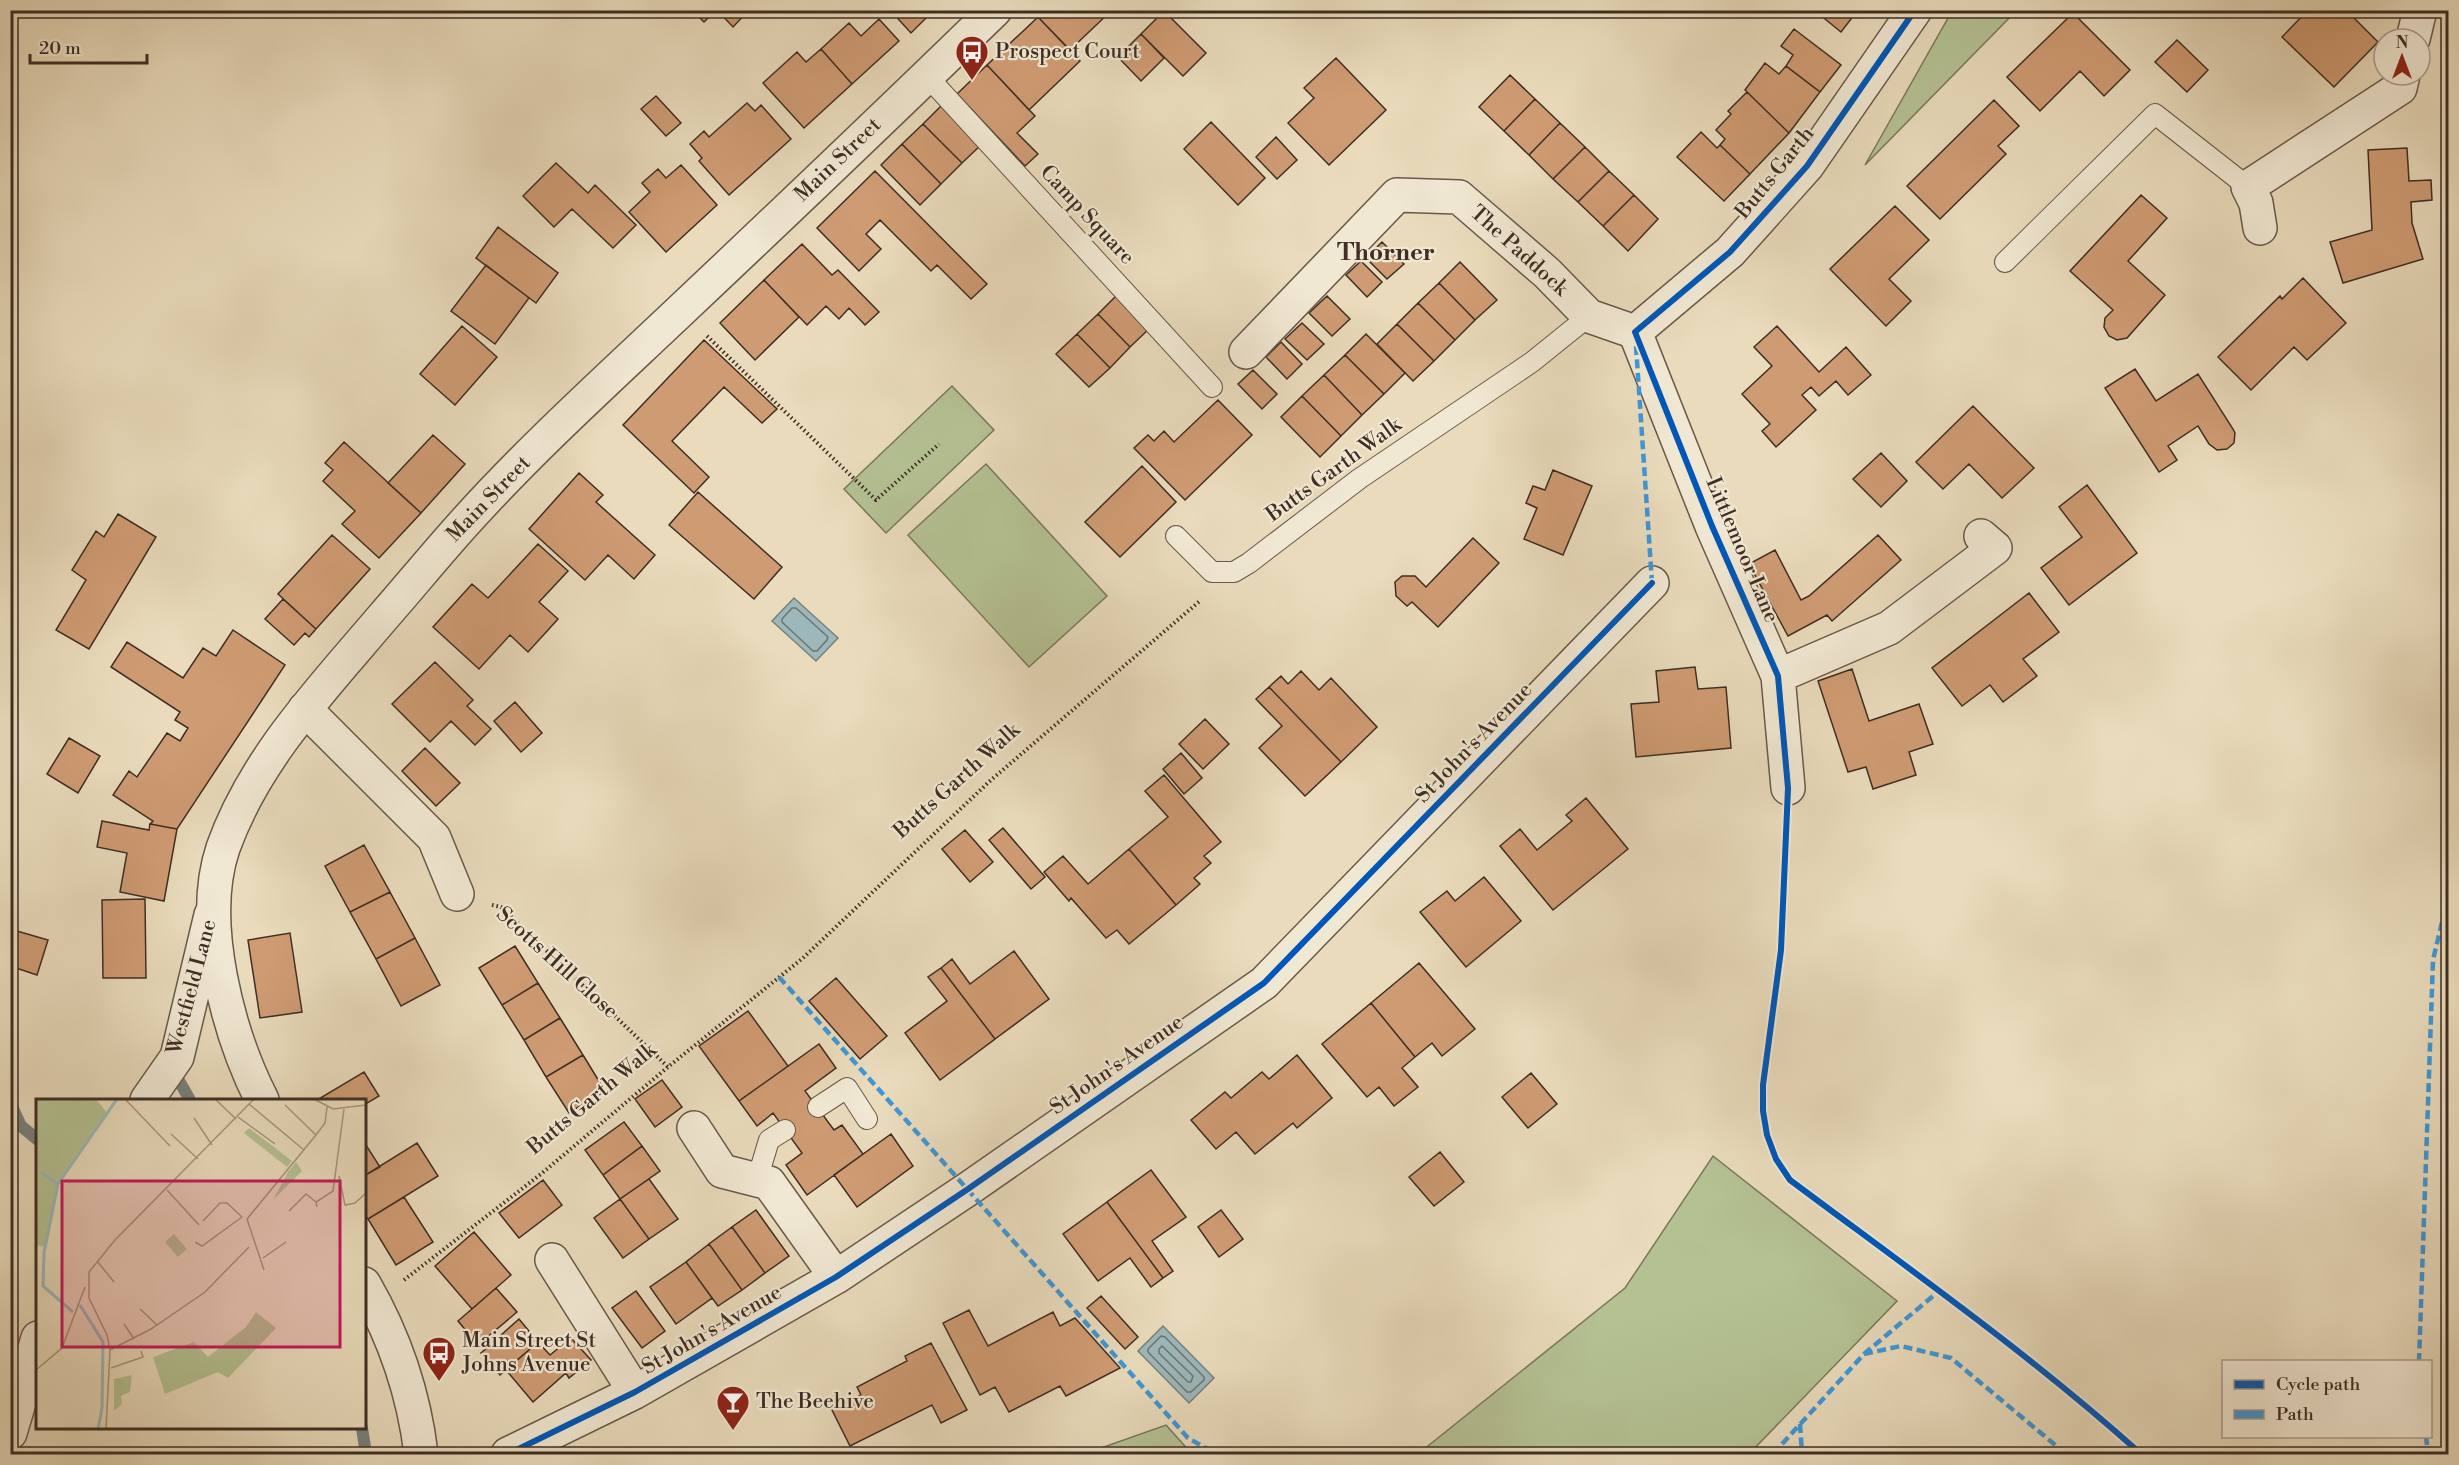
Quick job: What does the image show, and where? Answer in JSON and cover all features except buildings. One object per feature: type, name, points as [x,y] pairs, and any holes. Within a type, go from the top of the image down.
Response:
[{"type":"street","name":"Main Street","points":[[261,1099],[232,1026],[219,970],[214,903],[222,851],[241,804],[271,754],[305,709],[467,520],[577,409],[995,10]]},
{"type":"street","name":"Butts Garth","points":[[1635,332],[1730,252],[1807,166],[1916,10]]},
{"type":"street","points":[[2416,27],[2420,10]]},
{"type":"street","points":[[2260,228],[2256,203],[2248,187],[2400,87]]},
{"type":"street","name":"The Paddock","points":[[1246,352],[1397,195],[1459,197],[1546,273],[1589,316],[1635,332]]},
{"type":"street","name":"Littlemoor Lane","points":[[1635,332],[1712,526],[1778,676],[1788,788]]},
{"type":"street","points":[[1778,676],[1889,628],[1995,548],[1981,536]]},
{"type":"street","name":"St John's Avenue","points":[[508,1455],[635,1392],[836,1276],[968,1189],[1264,983],[1652,583]]},
{"type":"street","points":[[305,709],[434,838],[457,894]]},
{"type":"street","name":"Westfield Lane","points":[[148,1099],[177,1057],[214,903]]},
{"type":"street","points":[[694,1128],[722,1171],[769,1183],[836,1276]]},
{"type":"street","points":[[552,1260],[635,1392]]},
{"type":"street","points":[[370,1293],[398,1356],[418,1427],[421,1455]]},
{"type":"street","points":[[10,1433],[36,1345]]},
{"type":"lane","name":"Camp Square","points":[[927,76],[1212,387]]},
{"type":"lane","points":[[2005,262],[2155,114],[2248,187]]},
{"type":"lane","name":"Butts Garth Walk","points":[[1234,572],[1250,563],[1359,479],[1532,362],[1589,316]]},
{"type":"lane","points":[[1176,536],[1212,572],[1234,572]]},
{"type":"lane","points":[[818,1107],[847,1088],[867,1119]]},
{"type":"lane","points":[[757,1180],[769,1140],[785,1130]]},
{"type":"path","points":[[681,310],[876,500],[939,444]]},
{"type":"green space","points":[[1952,11],[2016,11],[1865,165]]},
{"type":"green space","points":[[952,386],[994,430],[886,533],[844,489]]},
{"type":"green space","points":[[986,464],[1107,596],[1029,667],[908,535]]},
{"type":"green space","points":[[1713,1156],[1897,1301],[1749,1454],[1418,1454],[1625,1288]]},
{"type":"green space","points":[[1166,1425],[1192,1454],[1084,1454]]},
{"type":"water","points":[[794,598],[838,638],[816,661],[772,621]]},
{"type":"water","points":[[1163,1326],[1214,1378],[1189,1403],[1138,1351]]},
{"type":"waterway","points":[[169,1088],[178,1079],[189,1099]]},
{"type":"waterway","points":[[10,1102],[21,1126],[36,1138]]},
{"type":"waterway","points":[[362,1429],[366,1454]]},
{"type":"marked path","points":[[1636,346],[1652,583]]},
{"type":"marked path","points":[[2419,1360],[2433,960],[2448,897]]},
{"type":"marked path","points":[[779,977],[1188,1438],[1216,1454]]},
{"type":"marked path","points":[[1773,1454],[1864,1354],[1939,1291]]},
{"type":"marked path","points":[[1864,1354],[1901,1346],[1951,1358],[2066,1454]]},
{"type":"marked path","points":[[1800,1424],[1802,1454]]},
{"type":"marked path","points":[[2426,1438],[2428,1454]]},
{"type":"cycle path","points":[[1915,10],[1807,166],[1730,252],[1635,332],[1712,526],[1778,676],[1788,788],[1781,950],[1763,1085],[1763,1111],[1767,1135],[1776,1159],[1790,1180],[2013,1347],[2141,1454]]},
{"type":"cycle path","points":[[508,1454],[635,1392],[836,1277],[968,1189],[1264,983],[1652,583]]},
{"type":"place","name":"Prospect Court","points":[[972,81]]},
{"type":"place","name":"Main Street St Johns Avenue","points":[[439,1382]]},
{"type":"place","name":"The Beehive","points":[[733,1431]]},
{"type":"district","name":"Thorner","points":[[1386,253]]}]
